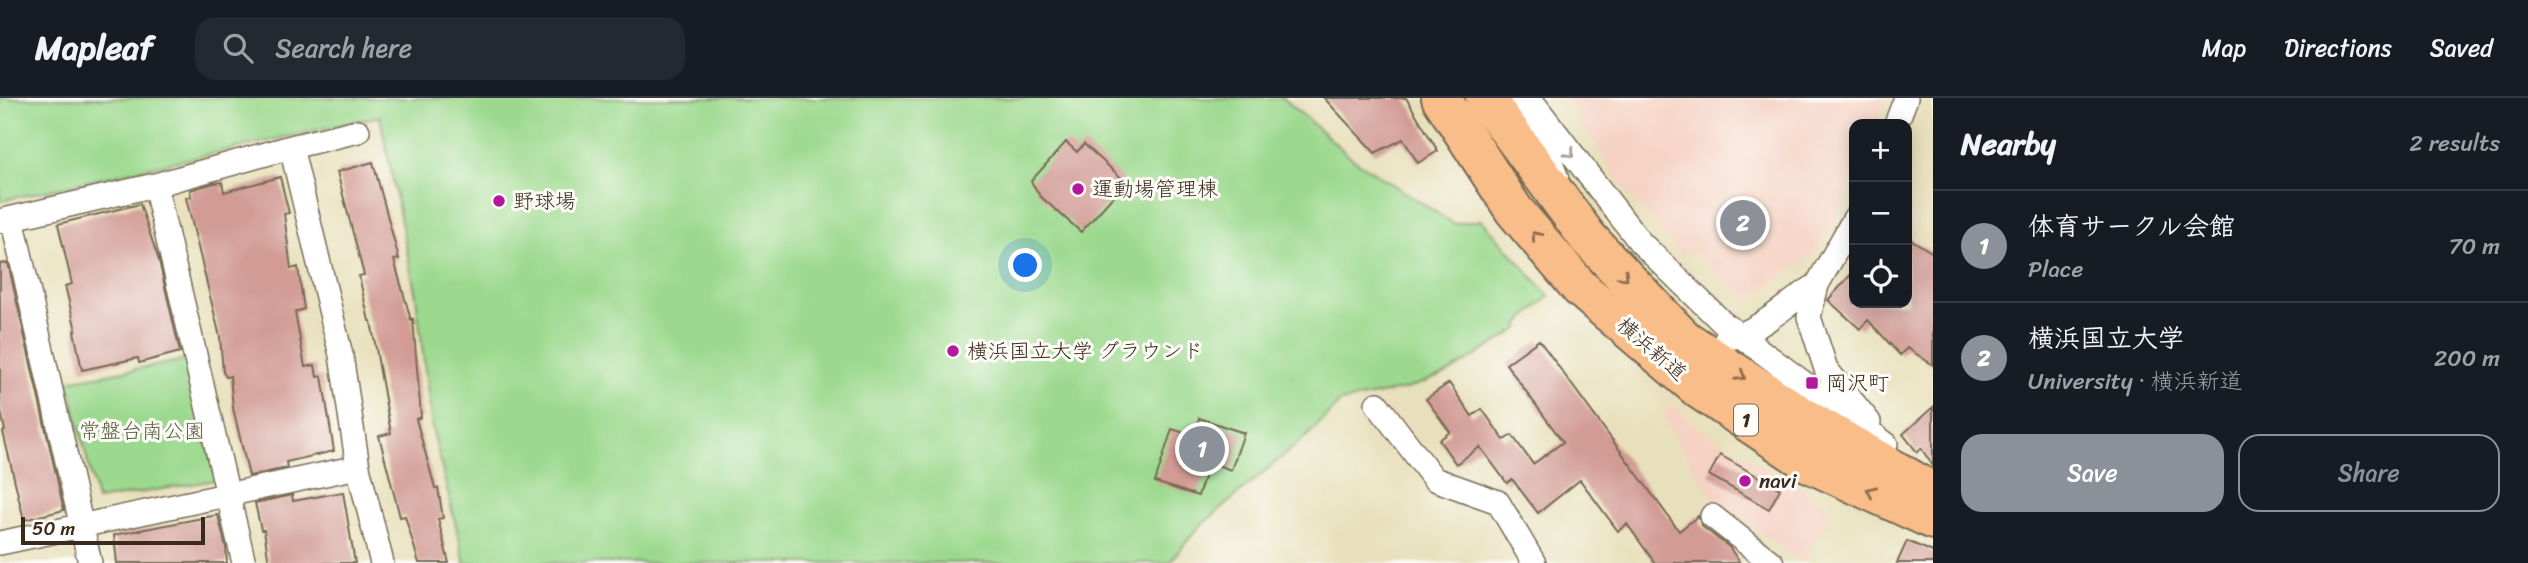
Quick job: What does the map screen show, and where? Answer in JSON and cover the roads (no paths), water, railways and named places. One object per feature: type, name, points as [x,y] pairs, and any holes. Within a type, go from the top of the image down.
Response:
[{"type":"highway","name":"横浜新道","points":[[1441,98],[1514,210],[1580,288],[1700,390],[1810,463],[1933,520]]},
{"type":"highway","name":"横浜新道","points":[[1485,98],[1588,238],[1684,339],[1808,420],[1933,491]]},
{"type":"street","points":[[1519,98],[1536,130],[1563,206]]},
{"type":"street","points":[[1530,98],[1640,242],[1723,323],[1886,444]]},
{"type":"street","points":[[1898,119],[1906,98]]},
{"type":"street","points":[[90,563],[6,220],[155,185],[358,131]]},
{"type":"street","points":[[291,148],[341,355],[358,467],[382,563]]},
{"type":"street","points":[[155,185],[244,563]]},
{"type":"street","points":[[1849,228],[1817,285],[1809,317],[1826,369],[1886,444],[1933,491]]},
{"type":"street","points":[[1684,339],[1714,340],[1739,336],[1767,321],[1796,297],[1817,285]]},
{"type":"street","points":[[1377,404],[1434,479],[1498,502],[1534,563]]},
{"type":"street","points":[[0,543],[358,467]]},
{"type":"street","points":[[1712,516],[1765,561]]},
{"type":"place","name":"運動場管理棟","points":[[1078,189]]},
{"type":"place","name":"野球場","points":[[499,201]]},
{"type":"place","name":"横浜国立大学","points":[[1743,223]]},
{"type":"place","name":"横浜国立大学 グラウンド","points":[[953,351]]},
{"type":"place","name":"岡沢町","points":[[1812,383]]},
{"type":"place","name":"体育サークル会館","points":[[1202,449]]},
{"type":"place","name":"navi","points":[[1745,481]]},
{"type":"park label","name":"常盤台南公園","points":[[142,431]]}]
